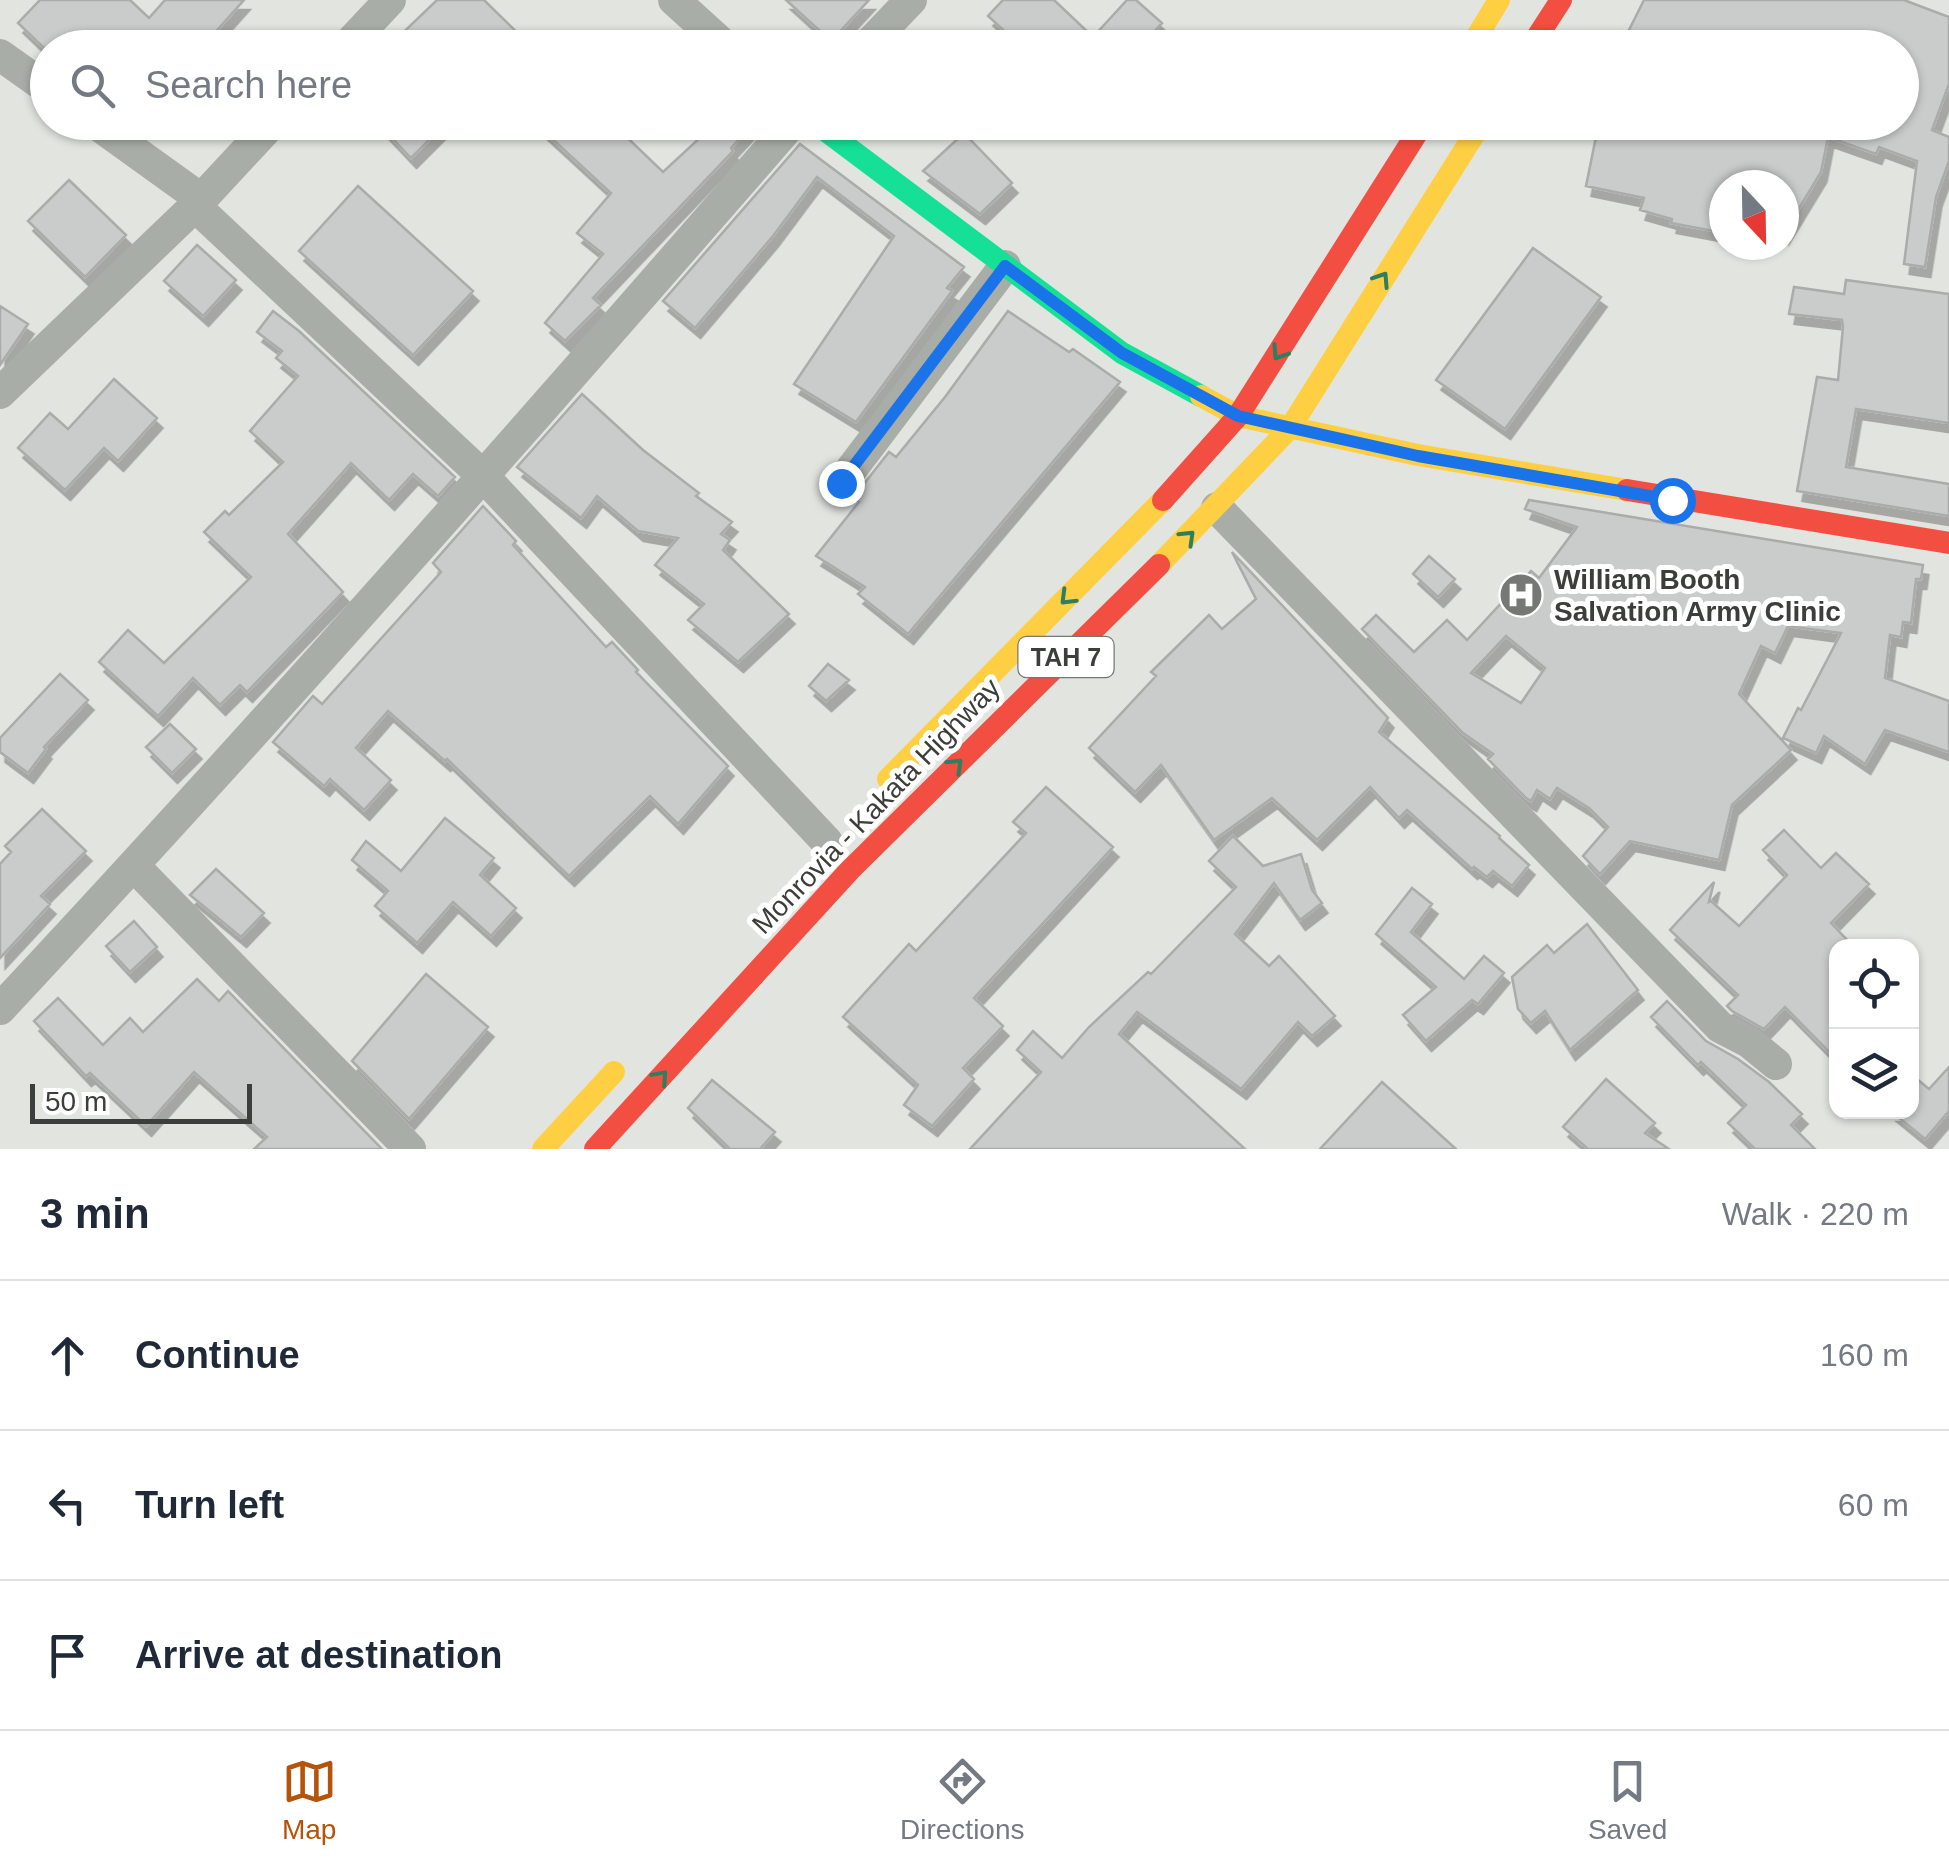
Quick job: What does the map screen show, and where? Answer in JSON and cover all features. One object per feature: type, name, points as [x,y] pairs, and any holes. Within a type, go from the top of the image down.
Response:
[{"type":"main road","points":[[1481,30],[1499,0]]},
{"type":"main road","points":[[1541,30],[1560,0]]},
{"type":"main road","points":[[838,140],[1122,353],[1238,416],[1418,456],[1949,543]]},
{"type":"main road","name":"Monrovia - Kakata Highway","points":[[868,800],[1186,477],[1238,416],[1413,140]]},
{"type":"main road","name":"Monrovia - Kakata Highway","points":[[595,1149],[850,870],[1218,508],[1290,428],[1471,140]]},
{"type":"main road","points":[[544,1149],[624,1061]]},
{"type":"street","points":[[362,30],[390,0]]},
{"type":"street","points":[[674,0],[708,30]]},
{"type":"street","points":[[882,30],[911,0]]},
{"type":"street","points":[[0,55],[30,76]]},
{"type":"street","points":[[117,140],[198,202],[484,477],[827,842]]},
{"type":"street","points":[[0,393],[257,140]]},
{"type":"street","points":[[0,1009],[484,477],[778,140]]},
{"type":"street","points":[[841,483],[1005,266]]},
{"type":"street","points":[[1218,508],[1720,1026],[1749,1042],[1776,1064]]},
{"type":"street","points":[[134,866],[410,1149]]},
{"type":"building","points":[[40,0],[130,0],[149,18],[165,0],[244,0],[217,30],[30,30],[30,35],[18,23]]},
{"type":"building","points":[[437,0],[484,0],[515,30],[406,30]]},
{"type":"building","points":[[786,0],[869,0],[841,30],[819,30]]},
{"type":"building","points":[[1003,0],[1054,0],[1086,30],[1003,30],[988,16]]},
{"type":"building","points":[[1127,0],[1136,0],[1162,23],[1156,30],[1099,30]]},
{"type":"building","points":[[1644,0],[1904,0],[1949,17],[1949,84],[1932,130],[1949,137],[1949,161],[1936,197],[1925,267],[1904,264],[1917,161],[1879,147],[1876,154],[1836,140],[1919,140],[1919,30],[1629,30]]},
{"type":"building","points":[[394,140],[429,140],[411,158]]},
{"type":"building","points":[[554,140],[630,140],[663,172],[698,140],[738,140],[731,148],[733,151],[593,298],[601,305],[565,341],[545,323],[603,254],[577,233],[611,193]]},
{"type":"building","points":[[956,140],[971,140],[1012,183],[980,214],[923,171]]},
{"type":"building","points":[[1595,140],[1827,140],[1821,172],[1799,208],[1799,170],[1709,170],[1709,230],[1671,223],[1672,219],[1640,210],[1644,198],[1586,186]]},
{"type":"building","points":[[800,144],[964,267],[947,288],[952,291],[856,422],[794,384],[894,236],[817,177],[695,328],[663,301]]},
{"type":"building","points":[[69,180],[126,235],[85,277],[28,221]]},
{"type":"building","points":[[358,186],[473,291],[413,355],[299,251]]},
{"type":"building","points":[[197,245],[236,280],[203,316],[164,281]]},
{"type":"building","points":[[1533,248],[1601,297],[1505,429],[1436,380]]},
{"type":"building","points":[[1846,280],[1949,294],[1949,423],[1856,409],[1846,467],[1949,484],[1949,516],[1797,491],[1817,377],[1838,380],[1843,327],[1842,320],[1789,314],[1794,287],[1844,294]]},
{"type":"building","points":[[0,306],[28,324],[0,365]]},
{"type":"building","points":[[273,311],[455,477],[438,496],[413,474],[389,500],[351,463],[288,534],[343,592],[247,692],[240,685],[220,705],[193,678],[158,716],[99,662],[128,630],[164,663],[251,577],[204,532],[225,511],[229,515],[283,462],[250,431],[298,376],[276,358],[282,351],[257,332]]},
{"type":"building","points":[[1008,311],[1120,382],[908,634],[858,594],[865,587],[816,556],[859,502],[853,498],[889,452],[896,457]]},
{"type":"building","points":[[114,379],[157,418],[118,461],[104,448],[65,490],[18,448],[50,413],[68,429]]},
{"type":"building","points":[[582,394],[643,450],[699,493],[696,496],[732,522],[721,534],[730,540],[723,550],[789,614],[738,662],[688,620],[704,604],[655,565],[678,538],[638,531],[597,496],[581,518],[517,467]]},
{"type":"building","points":[[1529,500],[1923,565],[1921,579],[1916,579],[1911,623],[1903,622],[1901,637],[1890,635],[1885,678],[1949,701],[1949,752],[1885,730],[1865,764],[1824,736],[1816,753],[1783,738],[1841,633],[1788,626],[1775,653],[1761,646],[1739,694],[1791,750],[1732,805],[1719,860],[1630,841],[1600,874],[1583,856],[1608,827],[1589,808],[1557,788],[1550,799],[1537,790],[1531,801],[1526,798],[1488,759],[1493,754],[1463,733],[1362,629],[1376,615],[1414,652],[1447,620],[1467,640],[1531,571],[1539,578],[1577,527],[1525,509]],"holes":[[[1506,636],[1545,668],[1521,703],[1471,673]]]},
{"type":"building","points":[[483,506],[516,541],[513,545],[606,647],[612,642],[728,766],[678,824],[650,796],[569,876],[447,759],[388,711],[356,748],[391,780],[364,810],[330,779],[324,786],[273,742],[313,696],[322,704],[441,572],[433,563]]},
{"type":"building","points":[[1232,552],[1388,718],[1379,732],[1529,865],[1512,886],[1493,871],[1487,877],[1472,869],[1407,810],[1399,818],[1370,787],[1317,840],[1272,798],[1214,840],[1161,765],[1135,792],[1089,748],[1156,676],[1151,672],[1209,615],[1222,629],[1256,599]]},
{"type":"building","points":[[1429,556],[1455,579],[1438,597],[1413,574]]},
{"type":"building","points":[[828,664],[849,680],[826,701],[809,686]]},
{"type":"building","points":[[60,674],[88,700],[44,747],[28,773],[0,752],[0,738]]},
{"type":"building","points":[[170,724],[196,749],[172,773],[146,747]]},
{"type":"building","points":[[1046,787],[1113,847],[974,998],[1003,1026],[963,1068],[974,1079],[932,1126],[904,1105],[918,1085],[843,1017],[909,944],[916,951],[1026,833],[1013,822]]},
{"type":"building","points":[[42,809],[86,851],[41,896],[50,904],[0,958],[0,864],[11,852],[5,846]]},
{"type":"building","points":[[445,818],[494,858],[480,875],[516,908],[491,936],[453,902],[417,943],[375,906],[388,891],[352,860],[366,841],[401,871]]},
{"type":"building","points":[[1784,830],[1821,868],[1836,853],[1869,884],[1831,923],[1846,939],[1829,939],[1829,1052],[1785,1007],[1764,1029],[1732,1011],[1727,1006],[1738,995],[1670,930],[1714,882],[1709,902],[1739,926],[1787,875],[1763,850]]},
{"type":"building","points":[[1233,836],[1263,866],[1301,854],[1312,890],[1322,903],[1300,920],[1274,883],[1235,934],[1269,966],[1279,956],[1335,1016],[1312,1036],[1298,1022],[1241,1089],[1137,1012],[1119,1034],[1245,1149],[970,1149],[1041,1072],[1017,1050],[1033,1031],[1062,1058],[1089,1027],[1148,972],[1151,974],[1236,887],[1209,861]]},
{"type":"building","points":[[216,869],[264,913],[241,937],[190,895]]},
{"type":"building","points":[[1412,888],[1432,904],[1411,932],[1464,979],[1484,956],[1504,973],[1478,1004],[1472,1000],[1426,1041],[1403,1015],[1436,987],[1376,934]]},
{"type":"building","points":[[134,921],[157,947],[130,972],[106,946]]},
{"type":"building","points":[[1587,924],[1638,990],[1570,1050],[1545,1011],[1531,1023],[1518,1009],[1512,977],[1547,945],[1554,953]]},
{"type":"building","points":[[426,974],[488,1027],[409,1119],[352,1061]]},
{"type":"building","points":[[197,979],[219,1001],[228,991],[382,1149],[254,1149],[267,1137],[194,1072],[146,1126],[90,1073],[86,1076],[34,1021],[58,998],[103,1045],[130,1018],[143,1032]]},
{"type":"building","points":[[1667,1001],[1706,1041],[1769,1082],[1802,1114],[1791,1125],[1815,1149],[1755,1149],[1728,1123],[1746,1105],[1701,1062],[1698,1065],[1651,1017]]},
{"type":"building","points":[[1949,1067],[1949,1111],[1925,1139],[1901,1119],[1919,1119],[1919,1081],[1929,1089]]},
{"type":"building","points":[[1606,1079],[1655,1123],[1645,1133],[1669,1149],[1588,1149],[1563,1127]]},
{"type":"building","points":[[712,1080],[775,1132],[760,1149],[730,1149],[688,1108]]},
{"type":"building","points":[[1382,1082],[1456,1149],[1320,1149]]},
{"type":"traffic: fast","points":[[838,140],[1122,353],[1201,396]]},
{"type":"traffic: slow","points":[[1481,30],[1499,0]]},
{"type":"traffic: slow","points":[[1159,565],[1290,428],[1471,140]]},
{"type":"traffic: slow","points":[[1201,396],[1238,416],[1418,455],[1627,490]]},
{"type":"traffic: slow","points":[[888,779],[1163,500]]},
{"type":"traffic: slow","points":[[543,1149],[614,1072]]},
{"type":"traffic: jam","points":[[1542,30],[1561,0]]},
{"type":"traffic: jam","points":[[1163,500],[1238,416],[1413,140]]},
{"type":"traffic: jam","points":[[1627,490],[1949,543]]},
{"type":"traffic: jam","points":[[595,1149],[850,870],[1159,565]]},
{"type":"place","name":"William Booth Salvation Army Clinic","points":[[1521,595]]},
{"type":"route","points":[[841,483],[1005,266],[1122,353],[1238,416],[1418,456],[1672,500]]}]
